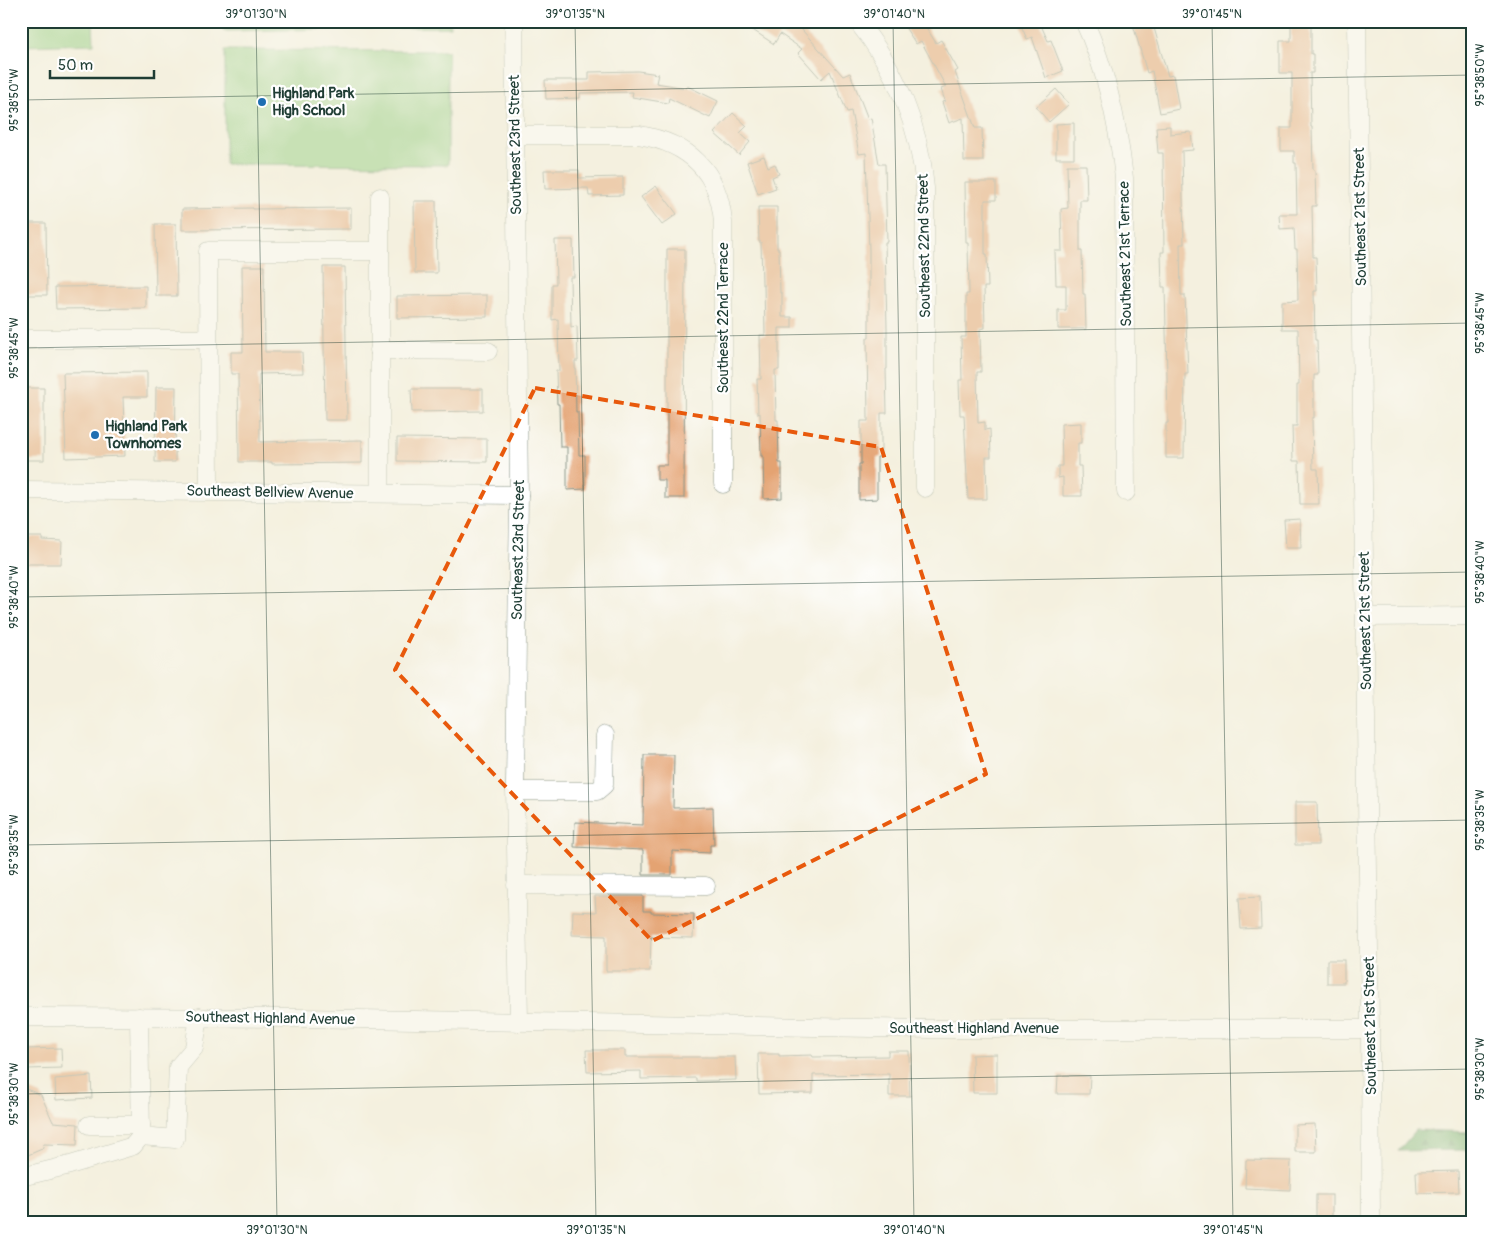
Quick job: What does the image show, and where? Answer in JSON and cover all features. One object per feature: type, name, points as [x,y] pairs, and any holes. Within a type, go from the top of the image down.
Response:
[{"type":"street","name":"Southeast 23rd Street","points":[[514,21],[519,495],[515,791],[519,1022]]},
{"type":"street","name":"Southeast 22nd Street","points":[[857,21],[886,61],[899,88],[914,128],[923,170],[925,188],[925,488]]},
{"type":"street","name":"Southeast 21st Terrace","points":[[1084,21],[1103,70],[1113,105],[1124,178],[1126,492]]},
{"type":"street","name":"Southeast 21st Street","points":[[1357,21],[1371,1222]]},
{"type":"street","name":"Southeast 22nd Terrace","points":[[515,135],[639,135],[666,142],[683,151],[708,173],[716,188],[723,216],[723,484]]},
{"type":"street","points":[[380,197],[380,494]]},
{"type":"street","points":[[209,491],[208,251],[380,251]]},
{"type":"street","points":[[21,339],[208,339]]},
{"type":"street","points":[[380,350],[488,351]]},
{"type":"street","name":"Southeast Bellview Avenue","points":[[21,490],[519,495]]},
{"type":"street","points":[[1365,617],[1473,616]]},
{"type":"street","points":[[515,791],[597,791],[604,785],[605,735]]},
{"type":"street","points":[[516,884],[706,886]]},
{"type":"street","name":"Southeast Highland Avenue","points":[[21,1017],[199,1017],[930,1029],[1370,1029]]},
{"type":"street","points":[[21,1177],[70,1165],[133,1146],[141,1131],[139,1017]]},
{"type":"street","points":[[90,1125],[141,1131],[175,1139],[178,1067],[194,1048],[199,1017]]},
{"type":"highlighted area","points":[[535,388],[881,447],[986,774],[652,941],[395,670]]},
{"type":"green space","points":[[21,21],[93,21],[94,44],[21,46]]},
{"type":"green space","points":[[223,21],[450,21],[450,27],[224,31]]},
{"type":"green space","points":[[225,50],[448,51],[448,165],[225,164]]},
{"type":"green space","points":[[1416,1130],[1473,1132],[1473,1150],[1398,1151]]},
{"type":"building","points":[[739,21],[794,21],[804,28],[802,30],[843,76],[850,73],[868,119],[871,118],[879,164],[885,164],[887,413],[881,413],[881,457],[877,457],[877,499],[859,500],[861,421],[868,421],[869,250],[866,153],[859,154],[851,111],[847,112],[830,71],[821,79],[798,53],[802,49],[780,34],[774,44]]},
{"type":"building","points":[[901,21],[922,21],[936,43],[941,40],[958,70],[955,72],[975,128],[982,128],[983,161],[964,161],[963,118],[949,123],[942,102],[945,101],[941,89],[946,87],[921,41],[916,44]]},
{"type":"building","points":[[1019,21],[1039,21],[1048,41],[1051,40],[1063,71],[1046,78],[1032,37],[1027,39]]},
{"type":"building","points":[[1132,21],[1152,21],[1168,76],[1173,75],[1179,109],[1160,113],[1152,71],[1147,73]]},
{"type":"building","points":[[1291,21],[1311,21],[1311,54],[1313,54],[1313,73],[1310,73],[1311,127],[1316,206],[1312,206],[1313,257],[1316,257],[1317,291],[1314,291],[1318,375],[1314,375],[1314,418],[1312,418],[1313,469],[1318,469],[1319,504],[1300,504],[1299,461],[1293,461],[1292,426],[1297,426],[1297,385],[1299,385],[1298,329],[1282,329],[1282,301],[1298,300],[1297,249],[1295,249],[1294,228],[1280,229],[1279,214],[1297,214],[1294,151],[1281,151],[1281,128],[1292,128],[1292,73],[1280,73],[1280,41],[1291,41]]},
{"type":"building","points":[[638,71],[658,74],[656,83],[686,88],[687,86],[718,101],[710,118],[669,98],[668,103],[632,97],[633,92],[580,93],[580,98],[546,99],[545,80],[589,80],[589,72]]},
{"type":"building","points":[[1056,89],[1069,104],[1049,122],[1036,107]]},
{"type":"building","points":[[733,113],[747,126],[740,133],[750,142],[739,155],[714,133]]},
{"type":"building","points":[[1074,123],[1074,158],[1056,158],[1056,124]]},
{"type":"building","points":[[1170,126],[1170,134],[1191,132],[1193,150],[1182,151],[1184,244],[1180,244],[1181,295],[1185,295],[1188,374],[1185,374],[1184,458],[1166,458],[1166,423],[1168,423],[1165,287],[1162,287],[1161,252],[1164,252],[1163,153],[1158,153],[1156,127]]},
{"type":"building","points":[[764,156],[768,167],[775,164],[779,174],[772,177],[776,188],[758,194],[747,162]]},
{"type":"building","points":[[1067,165],[1086,165],[1087,200],[1080,200],[1080,251],[1082,251],[1086,329],[1058,329],[1058,310],[1066,310],[1066,285],[1056,285],[1055,251],[1062,251],[1061,209],[1068,208]]},
{"type":"building","points":[[544,170],[579,170],[579,178],[623,177],[623,195],[589,196],[588,188],[545,189]]},
{"type":"building","points":[[965,182],[996,182],[996,200],[985,200],[985,254],[987,254],[988,287],[984,287],[985,328],[980,329],[981,372],[977,372],[978,423],[985,422],[985,430],[990,429],[991,457],[986,457],[987,499],[968,499],[964,415],[960,415],[959,380],[962,380],[961,337],[966,337],[966,294],[969,294]]},
{"type":"building","points":[[656,186],[677,214],[662,225],[641,197]]},
{"type":"building","points":[[414,201],[436,201],[437,273],[415,273]]},
{"type":"building","points":[[758,207],[777,207],[777,249],[779,249],[782,317],[792,317],[792,328],[779,328],[779,370],[775,370],[779,463],[782,463],[782,498],[764,499],[763,456],[761,456],[757,379],[761,379],[760,335],[765,335],[764,285],[762,285]]},
{"type":"building","points":[[351,208],[351,229],[182,230],[182,209]]},
{"type":"building","points":[[25,223],[46,223],[47,295],[26,295]]},
{"type":"building","points":[[155,224],[176,224],[177,296],[156,296]]},
{"type":"building","points":[[555,240],[573,240],[574,277],[570,277],[571,327],[577,326],[578,361],[575,361],[576,412],[578,412],[579,455],[585,455],[585,489],[567,490],[567,447],[560,447],[556,371],[559,371],[558,319],[552,320],[552,284],[556,284]]},
{"type":"building","points":[[667,249],[685,249],[684,498],[665,498],[665,480],[657,480],[657,465],[667,465]]},
{"type":"building","points":[[242,266],[264,266],[265,352],[302,352],[303,373],[259,374],[260,442],[362,440],[362,463],[272,464],[272,462],[239,462],[238,374],[231,374],[231,352],[243,352]]},
{"type":"building","points":[[323,267],[345,267],[347,420],[325,420]]},
{"type":"building","points":[[146,286],[146,308],[56,309],[55,287]]},
{"type":"building","points":[[487,295],[487,317],[397,318],[397,296]]},
{"type":"building","points":[[147,372],[147,397],[123,397],[125,456],[66,458],[63,373]]},
{"type":"building","points":[[156,387],[176,387],[175,462],[155,462]]},
{"type":"building","points":[[21,388],[44,388],[44,460],[22,460]]},
{"type":"building","points":[[411,389],[483,389],[483,411],[412,412]]},
{"type":"building","points":[[1081,423],[1081,443],[1078,443],[1078,466],[1081,466],[1082,496],[1063,496],[1063,477],[1058,478],[1058,466],[1062,466],[1061,424]]},
{"type":"building","points":[[397,438],[487,439],[487,462],[397,461]]},
{"type":"building","points":[[1300,519],[1301,548],[1286,548],[1284,520]]},
{"type":"building","points":[[26,537],[42,537],[42,540],[62,541],[61,564],[21,564],[21,540],[26,540]]},
{"type":"building","points":[[644,755],[674,755],[673,808],[713,807],[714,845],[710,845],[710,853],[672,851],[672,875],[643,875],[643,850],[574,847],[575,822],[643,825]]},
{"type":"building","points":[[1295,802],[1317,802],[1318,845],[1295,845]]},
{"type":"building","points":[[595,896],[643,896],[643,911],[651,911],[651,913],[694,914],[693,938],[651,937],[650,971],[606,971],[606,936],[572,935],[573,911],[596,912]]},
{"type":"building","points":[[1260,897],[1261,928],[1241,929],[1239,898]]},
{"type":"building","points":[[1327,960],[1344,960],[1344,983],[1327,983]]},
{"type":"building","points":[[61,1048],[62,1068],[27,1069],[26,1049]]},
{"type":"building","points":[[586,1050],[625,1050],[625,1057],[735,1057],[736,1080],[696,1081],[696,1078],[641,1079],[641,1071],[587,1072]]},
{"type":"building","points":[[888,1051],[909,1051],[910,1096],[889,1096],[889,1074],[813,1075],[813,1093],[759,1094],[758,1054],[779,1054],[779,1056],[812,1055],[813,1057],[888,1056]]},
{"type":"building","points":[[997,1054],[997,1093],[973,1093],[972,1055]]},
{"type":"building","points":[[1058,1075],[1090,1076],[1089,1094],[1057,1094]]},
{"type":"building","points":[[91,1076],[92,1098],[56,1100],[55,1079]]},
{"type":"building","points":[[21,1087],[41,1095],[53,1122],[78,1124],[77,1145],[44,1144],[42,1149],[21,1158]]},
{"type":"building","points":[[1315,1124],[1316,1152],[1295,1152],[1295,1125]]},
{"type":"building","points":[[1246,1160],[1291,1161],[1290,1190],[1245,1188]]},
{"type":"building","points":[[1458,1171],[1459,1192],[1417,1193],[1416,1172]]},
{"type":"building","points":[[1316,1195],[1332,1195],[1332,1222],[1316,1222]]},
{"type":"place","name":"Highland Park High School","points":[[262,102]]},
{"type":"place","name":"Highland Park Townhomes","points":[[95,435]]}]
